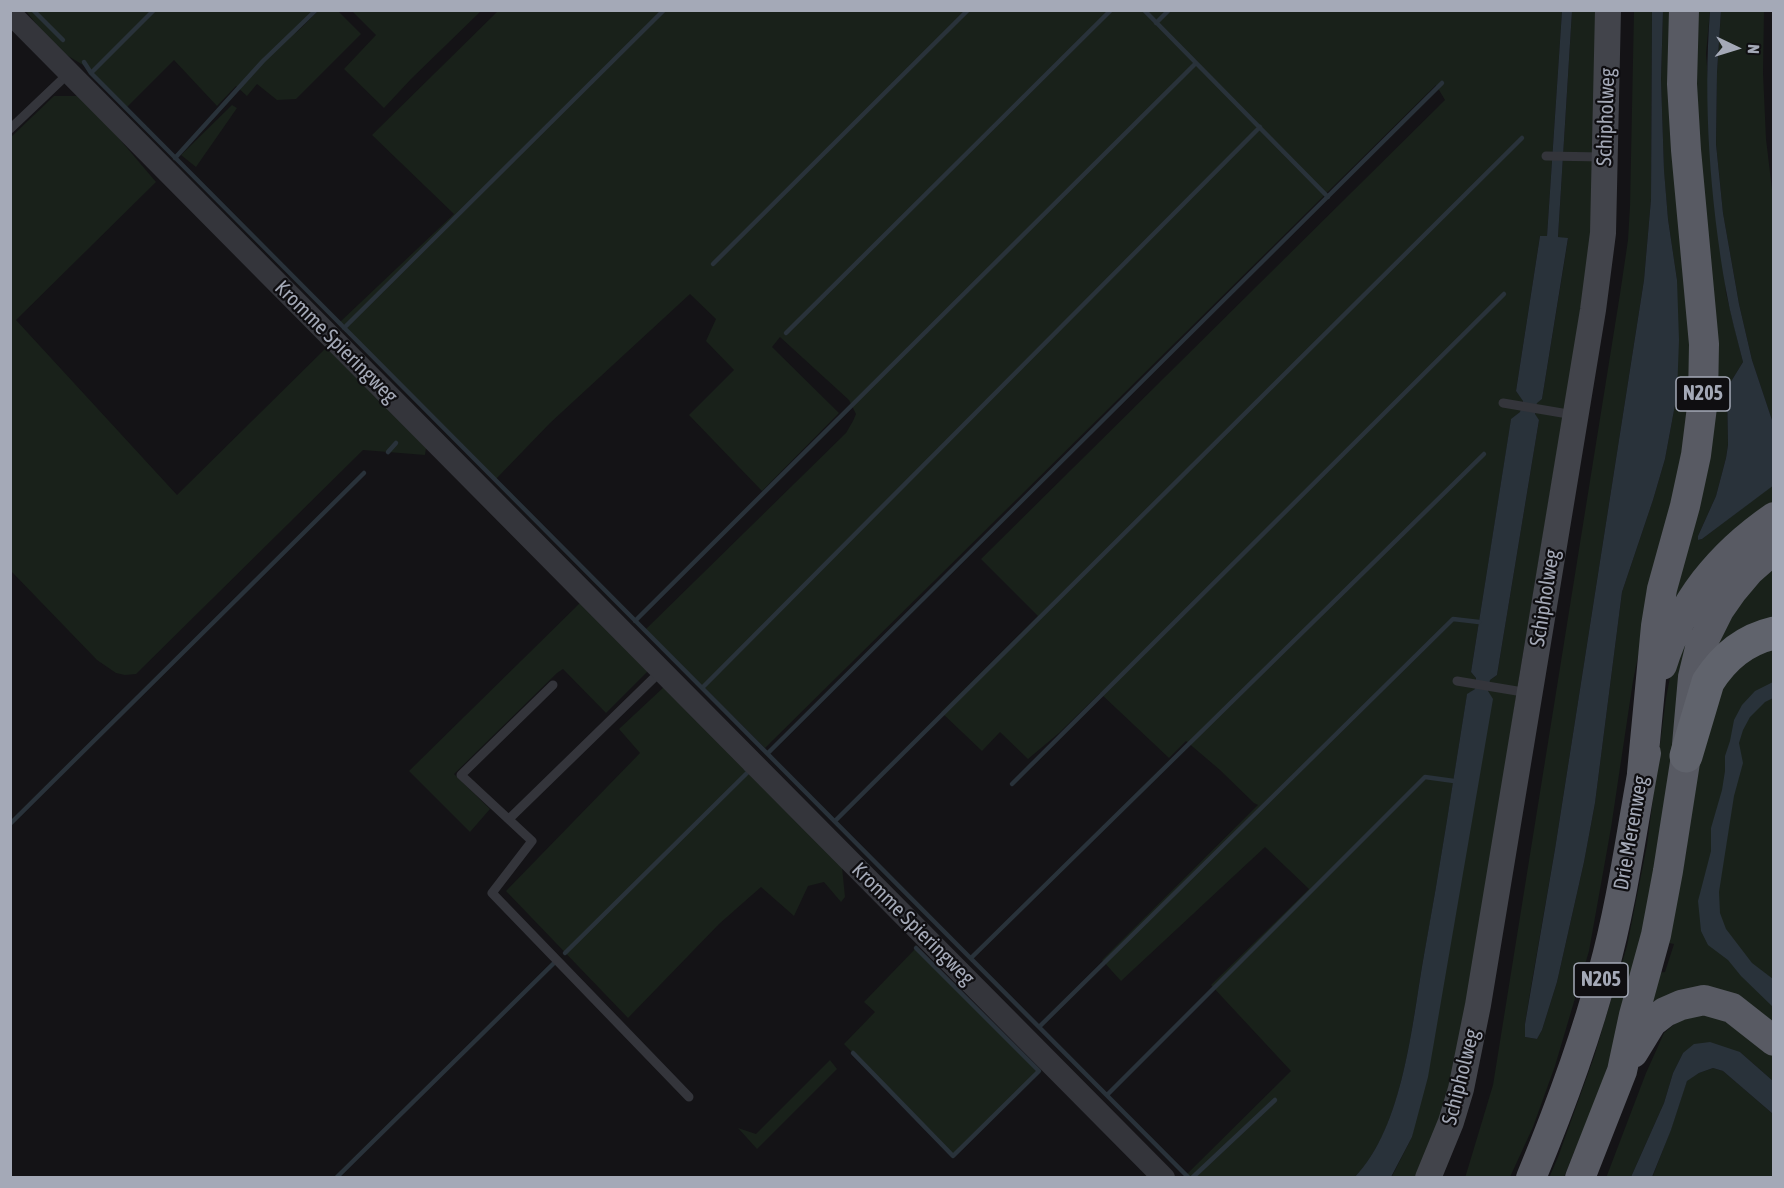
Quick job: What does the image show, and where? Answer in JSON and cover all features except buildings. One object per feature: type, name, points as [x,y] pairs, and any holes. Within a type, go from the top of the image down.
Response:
[{"type":"highway","name":"N205","points":[[1642,773],[1656,626],[1662,590],[1696,455],[1703,399],[1704,344],[1682,84],[1684,10]]},
{"type":"highway","name":"Drie Merenweg","points":[[1531,1178],[1580,1053],[1604,972],[1628,858],[1662,664],[1676,628],[1700,586],[1725,556],[1773,517]]},
{"type":"highway","name":"Drie Merenweg","points":[[1580,1178],[1622,1071],[1634,1015],[1656,935],[1686,756],[1693,677],[1701,648],[1719,610],[1733,590],[1749,571],[1773,549]]},
{"type":"highway","name":"N205","points":[[1686,756],[1708,682],[1715,672],[1739,647],[1756,638],[1773,633]]},
{"type":"highway","name":"N205","points":[[1622,1071],[1652,1022],[1665,1012],[1681,1005],[1704,1000],[1732,1008],[1773,1041]]},
{"type":"main road","name":"Schipholweg","points":[[1428,1178],[1451,1122],[1461,1089],[1478,1005],[1593,310],[1602,232],[1608,10]]},
{"type":"street","name":"Kromme Spieringweg","points":[[10,13],[1164,1178]]},
{"type":"lane","points":[[10,129],[70,72]]},
{"type":"lane","points":[[1549,156],[1605,157]]},
{"type":"lane","points":[[1503,404],[1576,416]]},
{"type":"lane","points":[[509,819],[662,670]]},
{"type":"lane","points":[[1457,681],[1530,693]]},
{"type":"lane","points":[[553,685],[461,775],[532,841],[492,893],[689,1097]]},
{"type":"shaded area","points":[[1721,10],[1716,144],[1723,213],[1739,304],[1752,360],[1773,423],[1774,485],[1698,540],[1716,496],[1726,458],[1728,445],[1727,388],[1743,362],[1720,256],[1709,151],[1707,81],[1710,11]]},
{"type":"shaded area","points":[[26,11],[315,11],[295,34],[318,11],[338,11],[361,34],[296,99],[277,100],[257,84],[247,96],[236,86],[217,106],[174,60],[127,107],[88,68],[55,48]]},
{"type":"shaded area","points":[[352,11],[481,11],[384,108],[344,69],[376,35]]},
{"type":"shaded area","points":[[498,11],[1562,11],[1547,236],[1540,236],[1516,391],[1523,400],[1520,412],[1511,420],[1471,672],[1476,678],[1475,689],[1467,695],[1436,890],[1403,1073],[1384,1131],[1371,1157],[1354,1178],[1191,1178],[1187,1174],[1291,1071],[1211,985],[1309,889],[1265,847],[1121,981],[1102,960],[1258,805],[1186,741],[1169,758],[1100,693],[1028,759],[1000,732],[982,751],[941,712],[1038,616],[981,559],[1445,100],[1436,85],[765,748],[646,629],[846,433],[856,414],[849,400],[780,337],[772,347],[839,413],[762,491],[689,415],[734,370],[706,341],[716,319],[690,294],[550,423],[496,479],[340,322],[454,214],[372,135]]},
{"type":"shaded area","points":[[1562,11],[1572,11],[1558,237],[1568,238],[1542,399],[1537,403],[1535,414],[1539,420],[1497,675],[1490,680],[1488,691],[1493,699],[1428,1077],[1412,1137],[1391,1177],[1354,1178],[1371,1157],[1384,1131],[1403,1073],[1436,890],[1467,694],[1475,689],[1476,678],[1471,672],[1511,419],[1520,412],[1523,401],[1516,391],[1540,236],[1547,236]]},
{"type":"shaded area","points":[[1572,11],[1597,11],[1592,220],[1588,268],[1521,666],[1463,1037],[1442,1123],[1418,1177],[1391,1178],[1412,1137],[1490,680],[1497,675],[1539,420],[1535,415],[1537,402],[1542,399],[1568,239],[1558,237]]},
{"type":"shaded area","points":[[1634,11],[1652,11],[1651,199],[1644,280],[1555,849],[1525,1024],[1525,1037],[1537,1039],[1557,982],[1595,803],[1622,592],[1665,459],[1677,394],[1677,280],[1664,171],[1661,79],[1663,11],[1676,11],[1693,349],[1684,455],[1633,681],[1611,828],[1589,951],[1555,1066],[1533,1127],[1510,1177],[1465,1178],[1493,1085],[1628,240]]},
{"type":"shaded area","points":[[1652,11],[1663,11],[1661,79],[1664,170],[1677,280],[1679,340],[1677,394],[1665,459],[1622,592],[1595,803],[1584,862],[1557,982],[1537,1039],[1525,1037],[1525,1024],[1555,849],[1644,280],[1651,199]]},
{"type":"shaded area","points":[[1695,11],[1710,11],[1706,54],[1726,293],[1743,362],[1727,388],[1728,445],[1726,458],[1716,496],[1698,540],[1773,485],[1773,504],[1667,623],[1689,515]]},
{"type":"shaded area","points":[[1721,11],[1764,11],[1763,73],[1766,139],[1774,206],[1773,423],[1752,360],[1739,304],[1723,213],[1716,144]]},
{"type":"shaded area","points":[[54,96],[83,96],[156,182],[16,320],[177,495],[328,346],[426,448],[425,455],[363,450],[136,674],[116,673],[97,660],[11,571],[11,137]]},
{"type":"shaded area","points":[[232,105],[237,108],[196,167],[181,155]]},
{"type":"shaded area","points":[[1773,559],[1773,623],[1719,652],[1711,642]]},
{"type":"shaded area","points":[[1720,597],[1631,991],[1602,1084],[1564,1177],[1549,1178],[1594,1057],[1627,946],[1647,845],[1672,667],[1684,633]]},
{"type":"shaded area","points":[[580,603],[648,671],[606,713],[563,669],[557,673],[454,774],[490,809],[470,832],[409,771]]},
{"type":"shaded area","points":[[1773,643],[1773,1030],[1754,1013],[1647,1017],[1657,973],[1665,972],[1674,944],[1669,943],[1687,847],[1683,844],[1697,749],[1720,680]]},
{"type":"shaded area","points":[[1773,682],[1773,698],[1765,702],[1750,717],[1739,743],[1743,763],[1734,796],[1719,892],[1720,913],[1726,929],[1752,963],[1773,979],[1773,1007],[1728,960],[1708,945],[1701,931],[1698,901],[1711,851],[1711,828],[1722,790],[1725,756],[1734,720],[1742,705],[1755,691]]},
{"type":"shaded area","points":[[665,686],[842,867],[845,897],[841,902],[824,882],[808,886],[794,916],[761,887],[719,924],[628,1018],[506,891],[640,753],[619,729]]},
{"type":"shaded area","points":[[916,948],[1039,1071],[953,1156],[844,1044],[875,1012],[864,1002]]},
{"type":"shaded area","points":[[1711,1011],[1773,1050],[1773,1081],[1740,1052],[1683,1053],[1673,1073],[1664,1103],[1631,1177],[1606,1178],[1646,1073],[1664,1033],[1678,1021]]},
{"type":"shaded area","points":[[1710,1042],[1740,1052],[1773,1081],[1773,1114],[1723,1071],[1713,1068],[1699,1073],[1687,1081],[1652,1177],[1631,1177],[1664,1103],[1673,1073],[1683,1053],[1694,1044]]},
{"type":"shaded area","points":[[830,1060],[837,1069],[757,1149],[738,1128],[756,1134]]},
{"type":"shaded area","points":[[1713,1068],[1723,1071],[1773,1114],[1773,1177],[1652,1178],[1687,1080]]},
{"type":"waterway","points":[[33,10],[63,40]]},
{"type":"waterway","points":[[91,73],[154,10]]},
{"type":"waterway","points":[[175,158],[263,61],[316,10]]},
{"type":"waterway","points":[[344,328],[664,10]]},
{"type":"waterway","points":[[713,264],[968,10]]},
{"type":"waterway","points":[[786,333],[1111,10]]},
{"type":"waterway","points":[[1144,10],[1328,197]]},
{"type":"waterway","points":[[1156,23],[1169,10]]},
{"type":"waterway","points":[[84,62],[91,73],[1189,1178]]},
{"type":"waterway","points":[[635,621],[1196,63]]},
{"type":"waterway","points":[[768,753],[1442,83]]},
{"type":"waterway","points":[[702,688],[1260,127]]},
{"type":"waterway","points":[[835,821],[1522,138]]},
{"type":"waterway","points":[[1012,784],[1504,294]]},
{"type":"waterway","points":[[388,452],[396,443]]},
{"type":"waterway","points":[[971,958],[1484,454]]},
{"type":"waterway","points":[[10,824],[364,473]]},
{"type":"waterway","points":[[1039,1027],[1453,619],[1479,622]]},
{"type":"waterway","points":[[565,953],[749,771],[746,769]]},
{"type":"waterway","points":[[1107,1095],[1425,777],[1454,781]]},
{"type":"waterway","points":[[853,1053],[953,1156],[1039,1071],[916,948]]},
{"type":"waterway","points":[[336,1178],[554,963]]},
{"type":"waterway","points":[[1192,1178],[1275,1100]]}]
